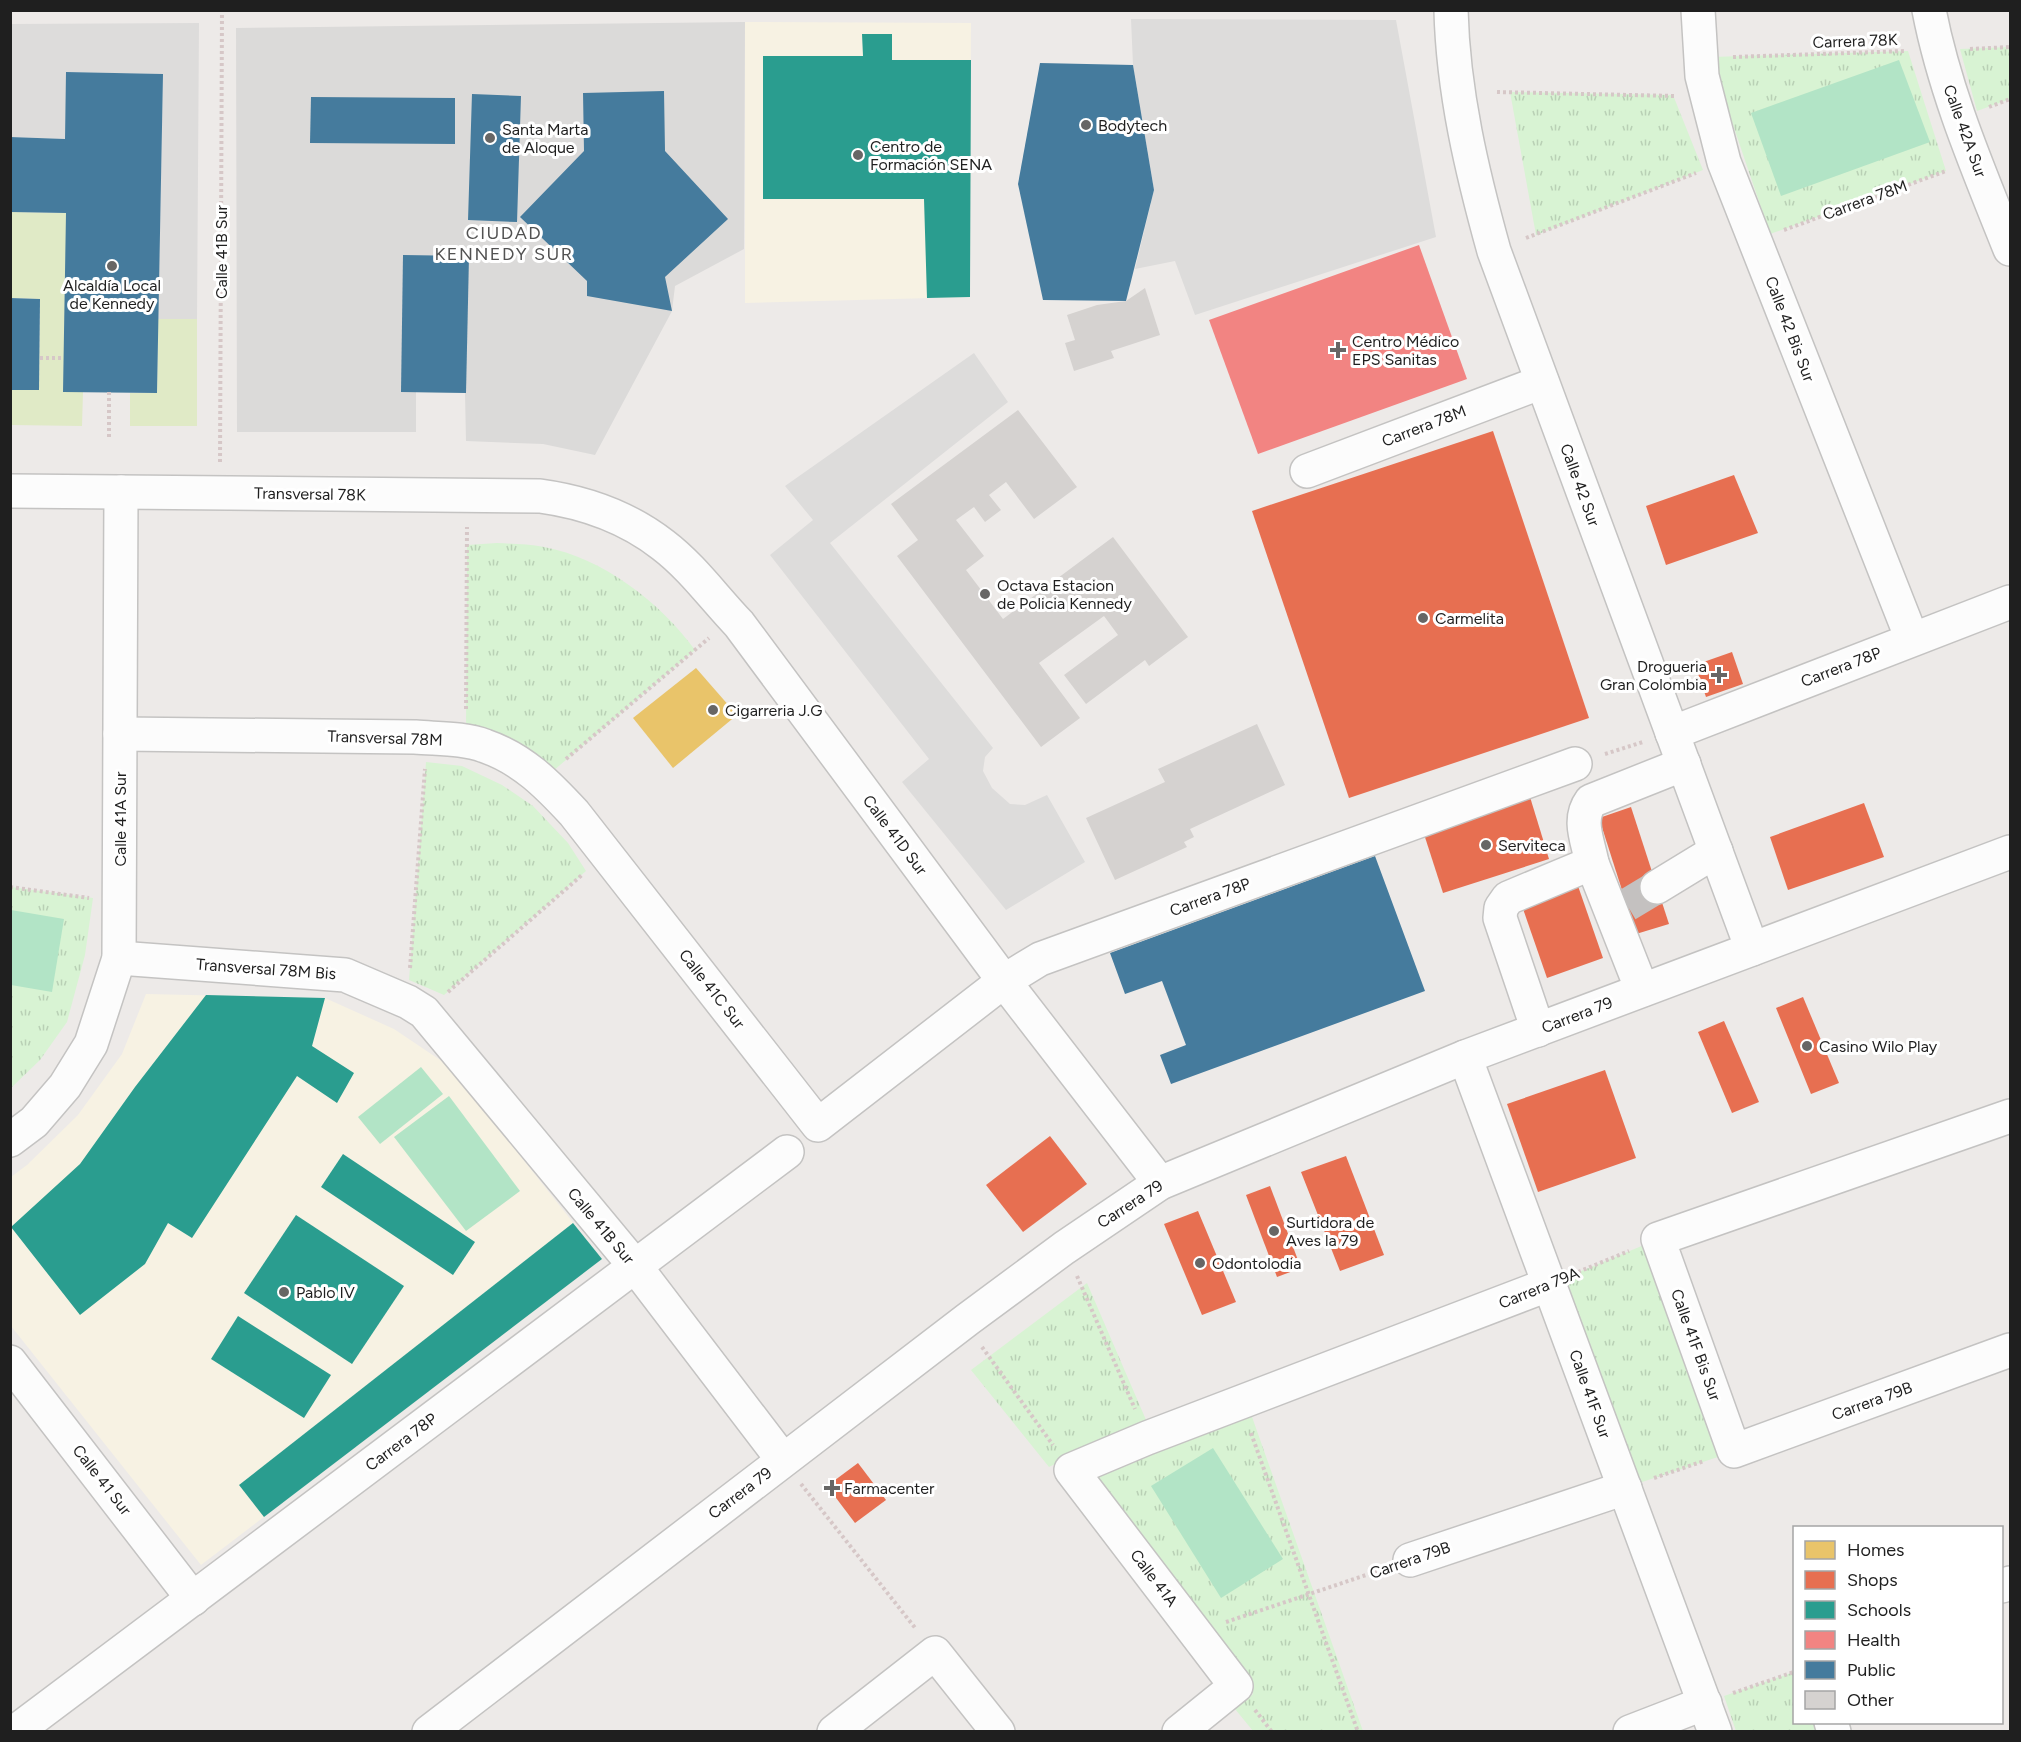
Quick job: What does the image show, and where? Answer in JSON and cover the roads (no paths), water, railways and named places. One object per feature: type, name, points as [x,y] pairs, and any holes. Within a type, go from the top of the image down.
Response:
[{"type":"street","name":"Calle 42 Sur","points":[[1451,10],[1459,102],[1481,205],[1494,251],[1542,382],[1657,738],[1684,764],[1752,949]]},
{"type":"street","name":"Calle 42 Bis Sur","points":[[1698,10],[1700,59],[1707,98],[1724,162],[1912,639]]},
{"type":"street","name":"Calle 42A Sur","points":[[1929,10],[1937,50],[1975,160],[2010,249]]},
{"type":"street","name":"Carrera 78M","points":[[1307,471],[1542,382]]},
{"type":"street","name":"Transversal 78K","points":[[10,491],[540,496],[570,500],[606,513]]},
{"type":"street","name":"Calle 41A Sur","points":[[22,1131],[65,1086],[91,1044],[119,958],[121,492]]},
{"type":"street","name":"Calle 41D Sur","points":[[606,513],[638,528],[663,545],[695,575],[733,618],[1004,981],[1160,1183]]},
{"type":"street","name":"Carrera 78P","points":[[1657,738],[2010,602]]},
{"type":"street","name":"Transversal 78M","points":[[120,734],[428,738],[484,746],[515,759],[543,779],[574,813],[605,854]]},
{"type":"street","name":"Carrera 78P","points":[[818,1125],[1004,981],[1040,959],[1575,764]]},
{"type":"street","points":[[1642,990],[1619,909],[1592,863],[1583,819],[1585,810],[1591,801],[1684,764]]},
{"type":"street","points":[[1657,886],[1716,851]]},
{"type":"street","name":"Carrera 79","points":[[429,1731],[791,1472],[1064,1248],[1160,1183],[1465,1057],[2010,852]]},
{"type":"street","name":"Calle 41C Sur","points":[[605,854],[818,1125]]},
{"type":"street","points":[[1538,1030],[1500,918],[1501,908],[1508,898],[1592,863]]},
{"type":"street","name":"Transversal 78M Bis","points":[[119,958],[345,975],[416,1007]]},
{"type":"street","name":"Calle 41B Sur","points":[[416,1007],[635,1266],[791,1472]]},
{"type":"street","name":"Calle 41F Sur","points":[[1465,1057],[1710,1717]]},
{"type":"street","name":"Calle 41F Bis Sur","points":[[1734,1451],[1658,1239],[2010,1116]]},
{"type":"street","name":"Carrera 78P","points":[[13,1730],[193,1599],[787,1152]]},
{"type":"street","name":"Carrera 79A","points":[[1071,1470],[1147,1438],[1550,1284]]},
{"type":"street","name":"Carrera 79B","points":[[1734,1451],[2010,1350]]},
{"type":"street","name":"Calle 41 Sur","points":[[10,1362],[193,1599]]},
{"type":"street","name":"Calle 41A","points":[[1071,1470],[1236,1686],[1179,1731]]},
{"type":"street","name":"Carrera 79B","points":[[1410,1560],[1625,1488]]},
{"type":"street","points":[[834,1731],[935,1653],[998,1731]]},
{"type":"street","points":[[1630,1731],[1710,1717]]},
{"type":"tunnel","points":[[1627,905],[1657,887]]},
{"type":"place","name":"Bodytech","points":[[1086,125]]},
{"type":"place","name":"Santa Marta de Aloque","points":[[490,138]]},
{"type":"place","name":"Centro de Formación SENA","points":[[858,155]]},
{"type":"place","name":"Alcaldía Local de Kennedy","points":[[112,266]]},
{"type":"place","name":"Centro Médico EPS Sanitas","points":[[1338,350]]},
{"type":"place","name":"Octava Estacion de Policia Kennedy","points":[[985,594]]},
{"type":"place","name":"Carmelita","points":[[1423,618]]},
{"type":"place","name":"Drogueria Gran Colombia","points":[[1719,675]]},
{"type":"place","name":"Cigarreria J.G","points":[[713,710]]},
{"type":"place","name":"Serviteca","points":[[1486,845]]},
{"type":"place","name":"Casino Wilo Play","points":[[1807,1046]]},
{"type":"place","name":"Surtidora de Aves la 79","points":[[1274,1231]]},
{"type":"place","name":"Odontolodia","points":[[1200,1263]]},
{"type":"place","name":"Pablo IV","points":[[284,1292]]},
{"type":"place","name":"Farmacenter","points":[[832,1488]]},
{"type":"district","name":"CIUDAD KENNEDY SUR","points":[[504,243]]}]
